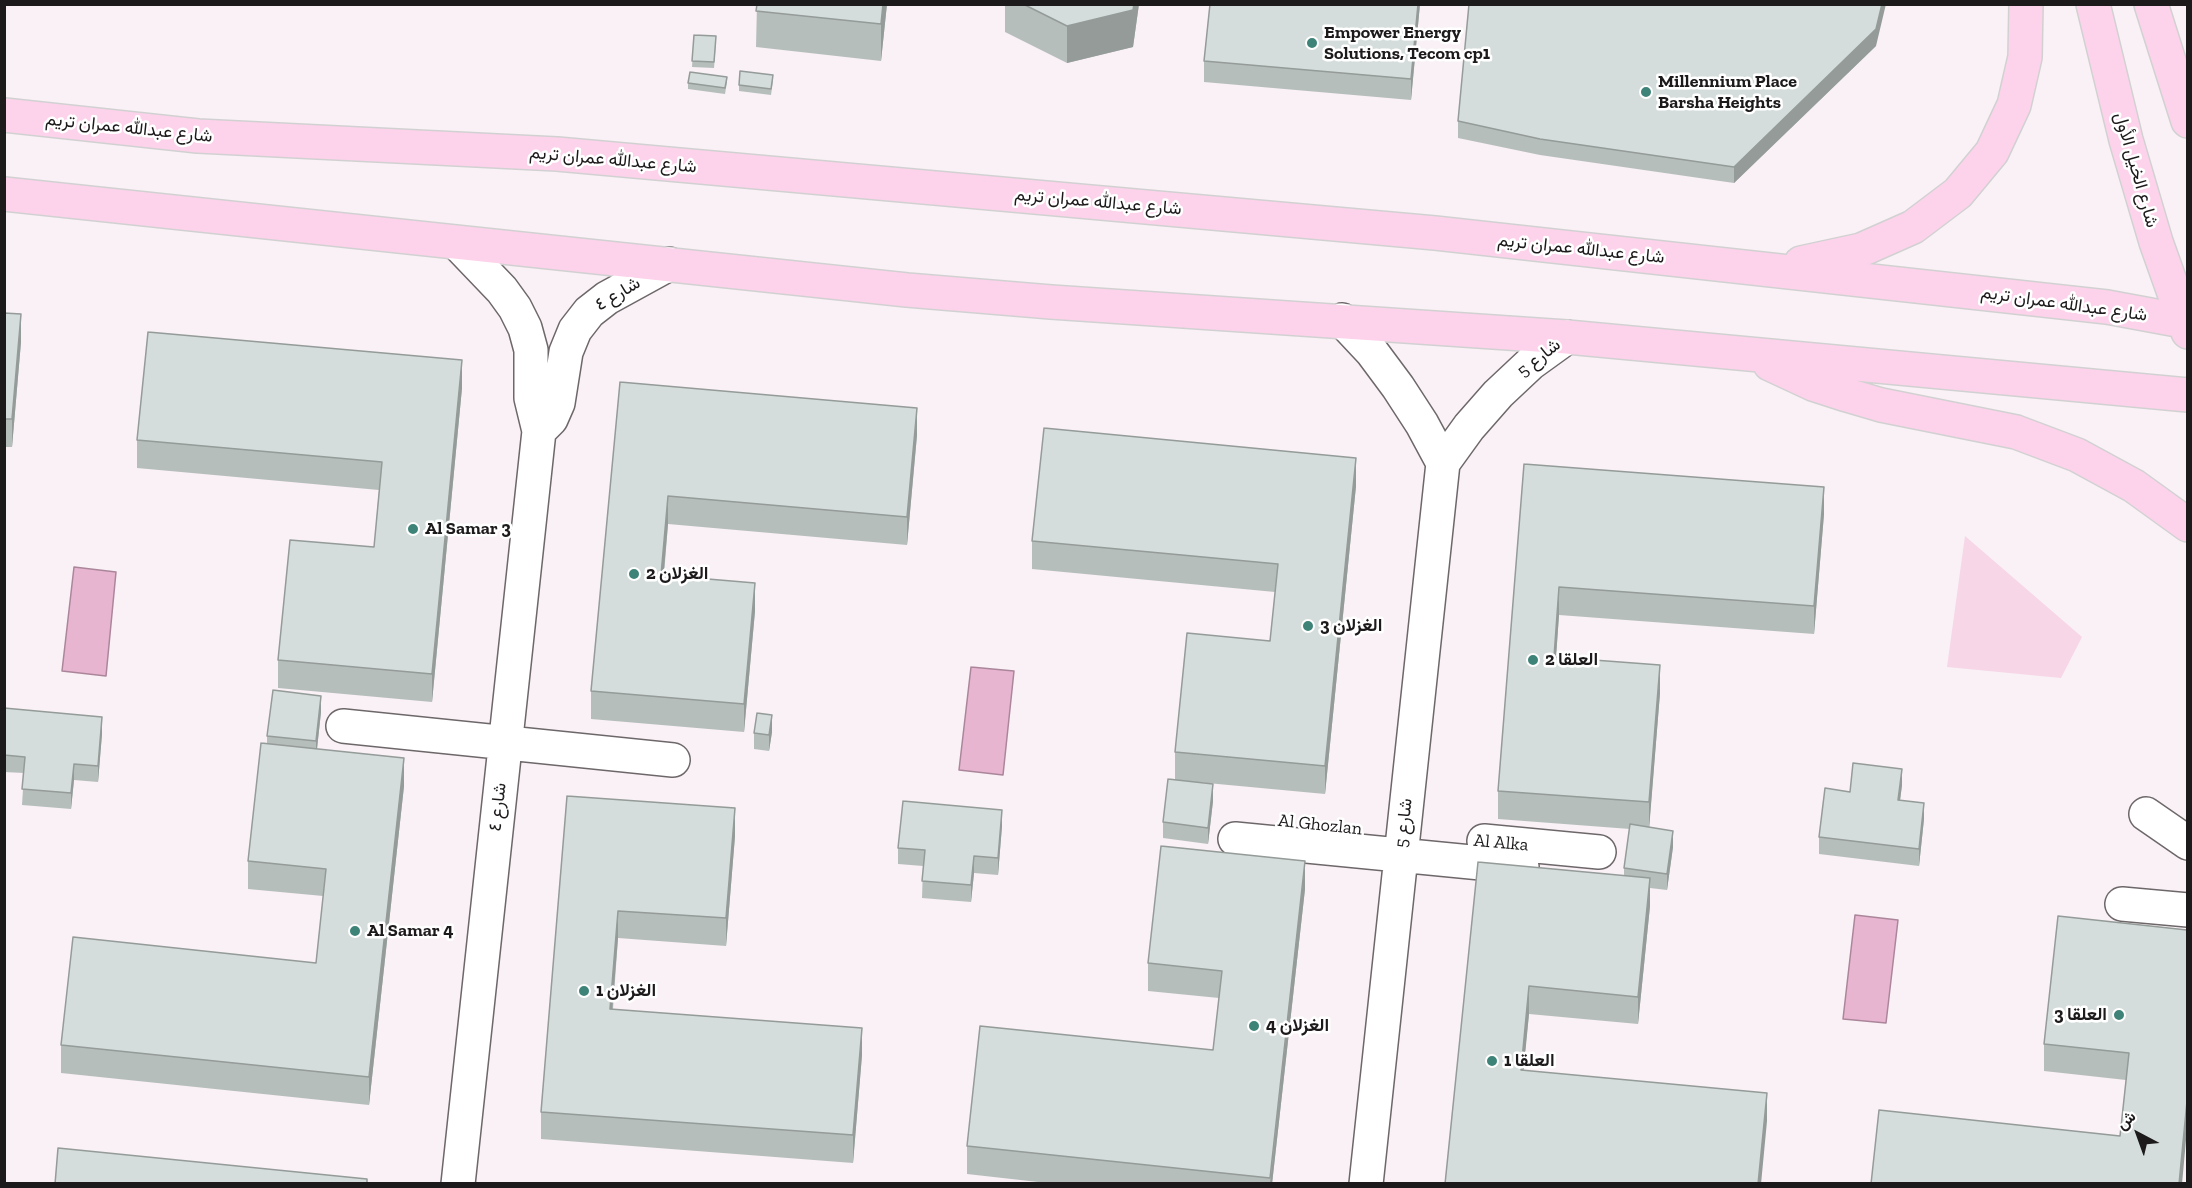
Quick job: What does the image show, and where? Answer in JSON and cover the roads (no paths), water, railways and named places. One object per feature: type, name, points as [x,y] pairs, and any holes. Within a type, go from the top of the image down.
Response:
[{"type":"main road","points":[[1772,269],[1861,250],[1913,227],[1958,193],[1992,152],[2014,105],[2025,57],[2026,4]]},
{"type":"main road","name":"شارع الخيل الأول","points":[[2093,4],[2126,140],[2156,242],[2186,329]]},
{"type":"main road","points":[[2151,4],[2187,121]]},
{"type":"main road","name":"شارع عبدالله عمران تريم","points":[[4,115],[198,136],[557,154],[1435,232],[2107,307],[2186,329]]},
{"type":"main road","points":[[4,194],[907,290],[1567,337],[2187,395]]},
{"type":"main road","points":[[1750,354],[1813,384],[1847,395],[1881,405],[2016,432],[2077,455],[2134,486],[2187,525]]},
{"type":"street","name":"شارع ٤","points":[[457,243],[502,290],[515,308],[525,328],[531,350],[531,398],[539,431],[458,1184]]},
{"type":"street","name":"شارع ٤","points":[[539,431],[550,419],[558,403],[566,352],[575,330],[589,312],[607,298],[669,264]]},
{"type":"street","points":[[1342,320],[1372,352],[1398,387],[1422,424],[1443,463]]},
{"type":"street","name":"شارع 5","points":[[1366,1184],[1443,463],[1468,427],[1498,394],[1531,363],[1567,337]]},
{"type":"street","points":[[342,737],[672,772]]},
{"type":"street","points":[[2146,814],[2187,843]]},
{"type":"street","name":"Al Ghozlan","points":[[1236,828],[1402,845]]},
{"type":"street","name":"Al Alka","points":[[1402,845],[1598,863]]},
{"type":"street","points":[[2187,910],[2122,914],[2187,930]]},
{"type":"place","name":"Empower Energy Solutions, Tecom cp1","points":[[1312,43]]},
{"type":"place","name":"Millennium Place Barsha Heights","points":[[1646,92]]},
{"type":"place","name":"Al Samar 3","points":[[413,529]]},
{"type":"place","name":"الغزلان 2","points":[[634,574]]},
{"type":"place","name":"الغزلان 3","points":[[1308,626]]},
{"type":"place","name":"العلقا 2","points":[[1533,660]]},
{"type":"place","name":"Al Samar 4","points":[[355,931]]},
{"type":"place","name":"الغزلان 1","points":[[584,991]]},
{"type":"place","name":"العلقا 3","points":[[2119,1015]]},
{"type":"place","name":"الغزلان 4","points":[[1254,1026]]},
{"type":"place","name":"العلقا 1","points":[[1492,1061]]}]
